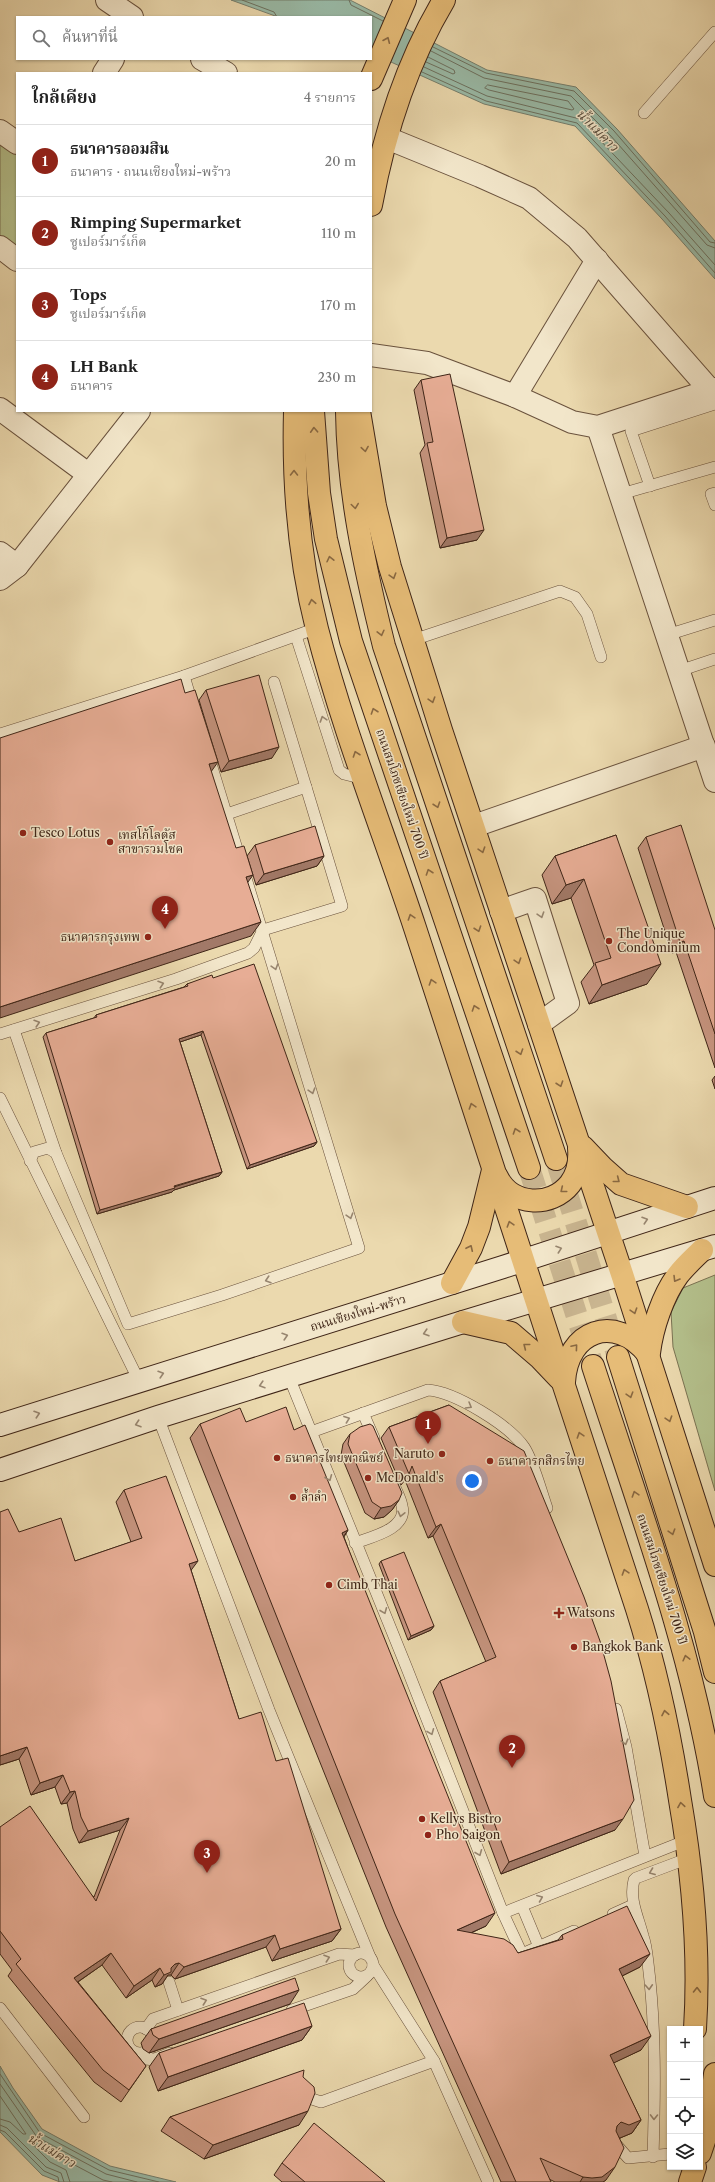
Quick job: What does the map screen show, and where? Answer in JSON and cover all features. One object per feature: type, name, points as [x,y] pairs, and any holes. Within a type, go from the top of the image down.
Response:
[{"type":"main road","points":[[372,201],[387,138],[405,83],[428,27],[444,0]]},
{"type":"main road","points":[[373,74],[402,6]]},
{"type":"main road","points":[[296,412],[294,480],[299,529],[317,628],[364,779],[522,1261],[564,1383],[649,1649],[663,1699],[688,1849],[697,1955],[694,2026]]},
{"type":"main road","name":"ถนนสมโภชเชียงใหม่ 700 ปี","points":[[296,412],[319,493],[326,539],[351,641],[529,1168]]},
{"type":"main road","points":[[347,412],[348,450],[355,505],[367,575],[384,646],[556,1160]]},
{"type":"main road","points":[[358,412],[375,506],[390,567],[501,911],[649,1355],[715,1566]]},
{"type":"main road","points":[[493,1169],[504,1187],[521,1198],[535,1201],[549,1199],[561,1193],[571,1183],[577,1171],[579,1143]]},
{"type":"main road","points":[[579,1143],[603,1168],[622,1184],[686,1207]]},
{"type":"main road","points":[[452,1283],[479,1227],[493,1169]]},
{"type":"main road","points":[[649,1355],[651,1335],[663,1304],[678,1275],[709,1248]]},
{"type":"main road","points":[[464,1322],[511,1333],[540,1358],[564,1383]]},
{"type":"main road","points":[[564,1383],[565,1369],[569,1355],[577,1344],[588,1336],[602,1332],[622,1334],[640,1344],[649,1355]]},
{"type":"main road","name":"ถนนสมโภชเชียงใหม่ 700 ปี","points":[[618,1358],[705,1632],[715,1672]]},
{"type":"main road","name":"ถนนสมโภชเชียงใหม่ 700 ปี","points":[[593,1366],[682,1638],[696,1696],[715,1796]]},
{"type":"main road","points":[[703,2144],[706,2135],[715,2074]]},
{"type":"main road","points":[[683,2170],[683,2182]]},
{"type":"main road","points":[[690,2182],[694,2170]]},
{"type":"street","points":[[107,0],[131,16]]},
{"type":"street","points":[[105,72],[112,60]]},
{"type":"street","points":[[204,60],[224,72]]},
{"type":"street","points":[[0,130],[16,142]]},
{"type":"street","points":[[372,355],[427,363],[515,396],[572,422],[598,427],[713,394],[577,238],[529,198],[387,138]]},
{"type":"street","points":[[0,247],[16,259]]},
{"type":"street","points":[[515,396],[596,260]]},
{"type":"street","points":[[0,409],[88,474]]},
{"type":"street","points":[[0,579],[17,566],[138,412]]},
{"type":"street","points":[[598,427],[715,781]]},
{"type":"street","points":[[0,553],[17,566]]},
{"type":"street","points":[[474,826],[704,746]]},
{"type":"street","points":[[501,911],[535,899],[568,1003],[539,1024]]},
{"type":"street","name":"ถนนเชียงใหม่-พร้าว","points":[[0,1425],[522,1261],[715,1198]]},
{"type":"street","points":[[0,1470],[158,1417],[709,1248]]},
{"type":"lane","points":[[644,113],[715,32]]},
{"type":"lane","points":[[650,486],[631,431],[713,394]]},
{"type":"lane","points":[[621,494],[715,467]]},
{"type":"lane","points":[[715,493],[711,494],[715,506]]},
{"type":"lane","points":[[413,640],[560,591],[575,597],[587,614],[601,657]]},
{"type":"lane","points":[[667,635],[715,620]]},
{"type":"lane","points":[[0,734],[184,676],[317,628]]},
{"type":"lane","points":[[296,636],[339,770],[344,774],[364,779]]},
{"type":"lane","points":[[679,671],[715,659]]},
{"type":"lane","points":[[184,676],[197,719]]},
{"type":"lane","points":[[0,1034],[176,979],[248,953],[254,948],[264,930],[342,906],[274,682]]},
{"type":"lane","points":[[14,1030],[56,1153],[128,1324],[236,1290],[359,1248],[264,930],[204,741]]},
{"type":"lane","points":[[227,814],[306,787]]},
{"type":"lane","points":[[0,1098],[139,1381]]},
{"type":"lane","points":[[30,1160],[34,1152],[48,1148],[56,1153]]},
{"type":"lane","points":[[289,1377],[406,1666],[503,1913],[522,1954],[582,1927]]},
{"type":"lane","points":[[311,1432],[428,1390],[437,1390],[464,1403],[515,1436],[525,1448],[550,1516]]},
{"type":"lane","points":[[364,1413],[379,1449]]},
{"type":"lane","points":[[158,1417],[269,1710],[372,1961],[434,2061],[488,2182]]},
{"type":"lane","points":[[355,1543],[391,1528],[401,1519],[403,1507],[391,1478]]},
{"type":"lane","points":[[612,1695],[626,1747],[645,1856]]},
{"type":"lane","points":[[503,1913],[645,1856],[688,1849]]},
{"type":"lane","points":[[634,1880],[688,1849]]},
{"type":"lane","points":[[628,1863],[634,1880],[633,1905],[644,1936],[648,1963],[655,2082],[653,2157]]},
{"type":"lane","points":[[604,1918],[633,1905]]},
{"type":"lane","points":[[522,1906],[539,1946]]},
{"type":"lane","points":[[146,2029],[153,2019],[339,1954],[364,1953],[372,1961],[372,1970],[353,1989],[278,2015]]},
{"type":"lane","points":[[355,1954],[349,1962],[350,1971],[358,1977],[366,1976]]},
{"type":"lane","points":[[168,1982],[178,2010]]},
{"type":"lane","points":[[0,2008],[84,2117]]},
{"type":"lane","points":[[146,2029],[133,2029],[127,2039],[129,2048],[139,2054],[143,2059],[148,2061],[180,2050]]},
{"type":"lane","points":[[139,2054],[148,2050],[152,2043],[151,2035],[146,2029]]},
{"type":"lane","points":[[300,2088],[312,2099],[321,2102],[434,2061]]},
{"type":"lane","points":[[614,2142],[628,2158],[653,2157],[667,2155]]},
{"type":"green space","points":[[0,140],[16,152],[16,248],[0,236]]},
{"type":"green space","points":[[715,1275],[715,1491],[673,1347],[671,1312],[683,1288]]},
{"type":"water","name":"น้ำแม่คาว","points":[[231,0],[350,0],[487,70],[576,87],[617,129],[715,241],[715,279],[662,219],[575,126],[484,104],[372,53],[372,16],[275,16]]},
{"type":"water","name":"น้ำแม่คาว","points":[[0,2066],[13,2088],[42,2129],[110,2166],[176,2182],[60,2182],[42,2175],[0,2132]]},
{"type":"building","points":[[450,374],[484,530],[447,538],[427,443],[433,442],[421,380]]},
{"type":"building","points":[[259,675],[279,747],[229,761],[206,690]]},
{"type":"building","name":"เทสโก้โลตัส สาขารวมโชค","points":[[181,679],[185,693],[195,690],[218,762],[209,764],[236,848],[244,846],[253,875],[246,877],[261,922],[0,1007],[0,738]]},
{"type":"building","points":[[681,825],[715,930],[715,1034],[684,941],[680,942],[646,837]]},
{"type":"building","points":[[315,826],[324,856],[264,874],[255,845]]},
{"type":"building","points":[[616,835],[661,964],[602,985],[595,963],[611,958],[584,879],[566,885],[555,856]]},
{"type":"building","points":[[254,964],[317,1142],[250,1165],[203,1031],[179,1039],[222,1172],[174,1186],[175,1188],[100,1210],[46,1033],[97,1017],[96,1015],[188,986],[187,984],[212,975],[213,978]]},
{"type":"building","points":[[449,1405],[524,1451],[584,1597],[600,1641],[611,1681],[634,1800],[623,1819],[509,1862],[440,1681],[496,1657],[441,1524],[436,1527],[412,1466],[409,1474],[389,1427]]},
{"type":"building","points":[[286,1407],[294,1430],[305,1425],[348,1530],[342,1533],[495,1913],[457,1930],[504,1939],[513,1945],[518,1953],[563,1939],[562,1935],[627,1906],[650,1954],[619,1969],[651,2036],[610,2055],[641,2120],[629,2125],[621,2122],[617,2126],[616,2131],[624,2148],[615,2167],[602,2177],[583,2177],[540,2158],[551,2182],[516,2182],[395,1914],[200,1424],[240,1408],[246,1422]]},
{"type":"building","name":"McDonald's","points":[[370,1424],[373,1426],[402,1493],[399,1500],[391,1506],[381,1508],[372,1502],[348,1444],[350,1434],[360,1427]]},
{"type":"building","points":[[166,1476],[198,1561],[189,1564],[239,1719],[261,1712],[276,1761],[288,1758],[341,1929],[280,1949],[275,1935],[184,1967],[179,1963],[175,1964],[171,1968],[171,1972],[164,1975],[160,1968],[134,1986],[111,1953],[74,1978],[146,2066],[129,2090],[103,2070],[16,1964],[21,1959],[0,1931],[0,1827],[30,1806],[96,1901],[129,1818],[88,1831],[81,1817],[75,1791],[70,1792],[63,1775],[40,1783],[27,1747],[0,1756],[0,1512],[8,1509],[19,1532],[61,1518],[75,1561],[142,1538],[124,1490]]},
{"type":"building","points":[[404,1552],[434,1626],[411,1636],[381,1561]]},
{"type":"building","points":[[295,1978],[299,1990],[159,2039],[153,2035],[151,2029]]},
{"type":"building","points":[[304,2003],[312,2026],[168,2077],[159,2053]]},
{"type":"building","points":[[304,2070],[303,2077],[314,2087],[315,2093],[308,2111],[213,2145],[170,2117]]},
{"type":"building","points":[[314,2123],[385,2182],[305,2182],[282,2163]]},
{"type":"tunnel","points":[[556,1159],[618,1357]]},
{"type":"tunnel","points":[[529,1168],[593,1366]]},
{"type":"place","name":"Tesco Lotus","points":[[23,833]]},
{"type":"place","name":"เทสโก้โลตัส สาขารวมโชค","points":[[110,842]]},
{"type":"place","name":"LH Bank","points":[[165,929]]},
{"type":"place","name":"ธนาคารกรุงเทพ","points":[[148,937]]},
{"type":"place","name":"The Unique Condominium","points":[[609,941]]},
{"type":"place","name":"ธนาคารออมสิน","points":[[428,1444]]},
{"type":"place","name":"Naruto","points":[[442,1454]]},
{"type":"place","name":"ธนาคารไทยพาณิชย์","points":[[277,1458]]},
{"type":"place","name":"ธนาคารกสิกรไทย","points":[[490,1461]]},
{"type":"place","name":"McDonald's","points":[[368,1478]]},
{"type":"place","name":"ล้ำลำ","points":[[293,1497]]},
{"type":"place","name":"Cimb Thai","points":[[329,1585]]},
{"type":"place","name":"Watsons","points":[[559,1613]]},
{"type":"place","name":"Bangkok Bank","points":[[574,1647]]},
{"type":"place","name":"Rimping Supermarket","points":[[512,1768]]},
{"type":"place","name":"Kellys Bistro","points":[[422,1819]]},
{"type":"place","name":"Pho Saigon","points":[[428,1835]]},
{"type":"place","name":"Tops","points":[[207,1873]]}]
